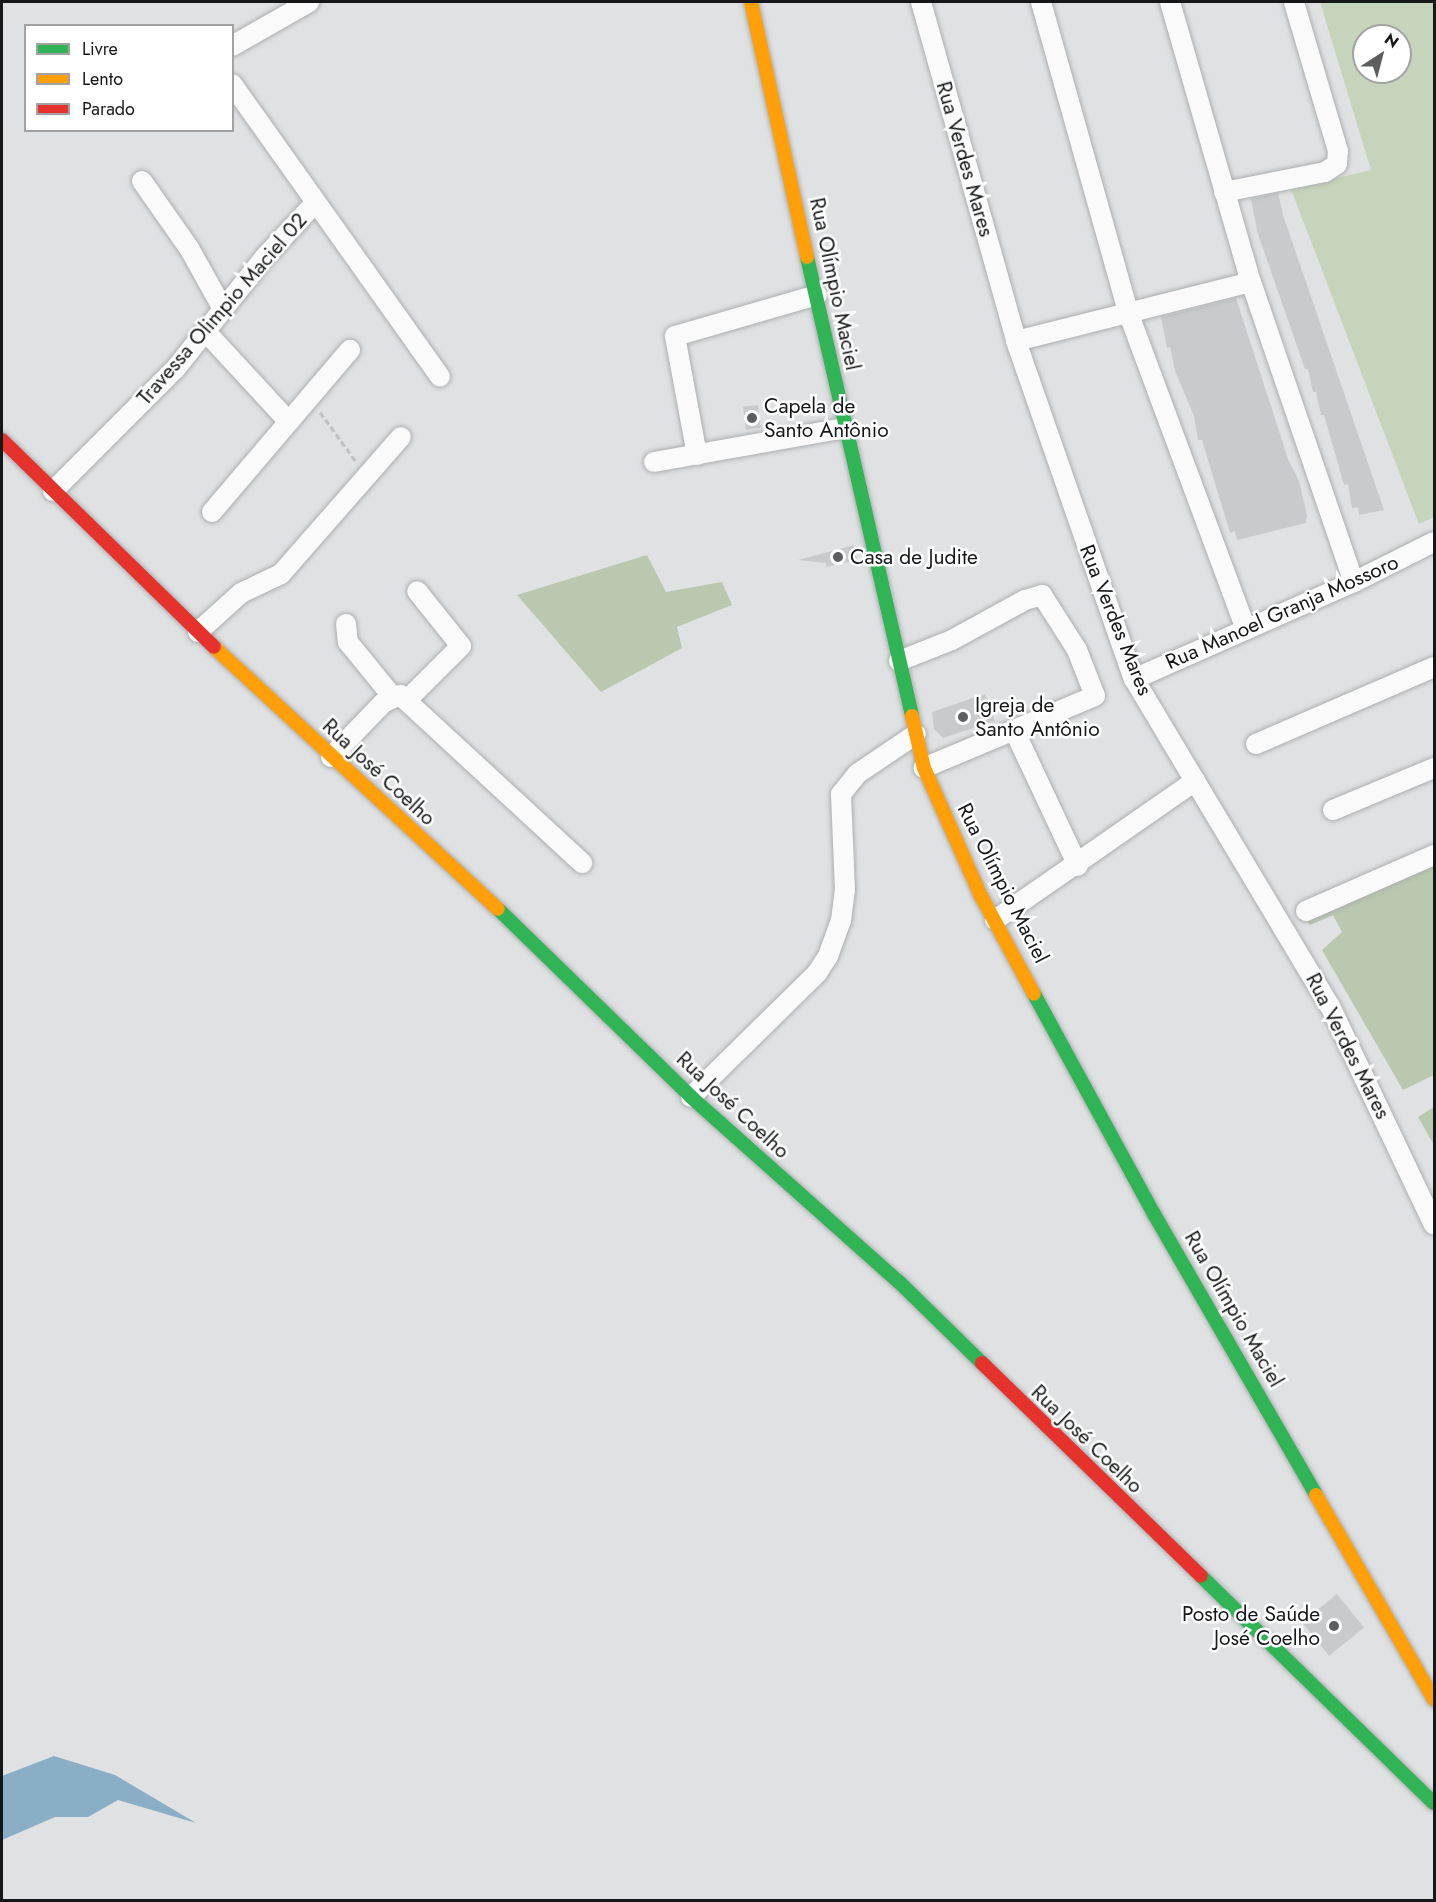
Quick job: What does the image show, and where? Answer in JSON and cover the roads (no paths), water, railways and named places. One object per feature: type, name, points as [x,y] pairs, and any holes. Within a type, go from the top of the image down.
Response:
[{"type":"street","points":[[234,45],[309,2]]},
{"type":"street","name":"Rua Olímpio Maciel","points":[[751,2],[817,295],[844,428],[924,768],[995,920],[1154,1214],[1434,1700]]},
{"type":"street","name":"Rua Verdes Mares","points":[[921,2],[1016,341],[1134,678],[1330,1006],[1434,1225]]},
{"type":"street","points":[[1041,2],[1128,312],[1246,630]]},
{"type":"street","points":[[1170,2],[1251,282],[1354,582]]},
{"type":"street","points":[[1224,192],[1325,172],[1337,164],[1338,151],[1294,2]]},
{"type":"street","points":[[234,87],[440,377]]},
{"type":"street","points":[[142,182],[189,248],[223,309]]},
{"type":"street","name":"Travessa Olimpio Maciel 02","points":[[53,491],[206,332],[223,309],[315,203]]},
{"type":"street","points":[[1016,341],[1251,282]]},
{"type":"street","points":[[697,455],[675,337],[817,295]]},
{"type":"street","points":[[206,332],[289,422]]},
{"type":"street","points":[[212,512],[350,350]]},
{"type":"street","points":[[654,462],[844,428]]},
{"type":"street","points":[[198,632],[241,593],[280,574],[401,436]]},
{"type":"street","name":"Rua José Coelho","points":[[2,440],[198,632],[572,978],[692,1097],[899,1282],[1434,1803]]},
{"type":"street","name":"Rua Manoel Granja Mossoro","points":[[1134,678],[1354,582],[1434,542]]},
{"type":"street","points":[[331,757],[461,646],[417,591]]},
{"type":"street","points":[[899,661],[952,640],[1025,600],[1042,595],[1047,598],[1077,650],[1095,696],[924,768]]},
{"type":"street","points":[[346,624],[348,642],[400,697],[582,863]]},
{"type":"street","points":[[1256,744],[1434,667]]},
{"type":"street","points":[[1014,730],[1078,866]]},
{"type":"street","points":[[692,1097],[817,973],[828,956],[840,921],[845,890],[841,794],[857,774],[916,734]]},
{"type":"street","points":[[1333,810],[1434,768]]},
{"type":"street","points":[[995,920],[1078,866],[1195,781]]},
{"type":"street","points":[[1305,911],[1434,855]]},
{"type":"water","points":[[54,1756],[115,1775],[196,1823],[118,1800],[88,1817],[55,1817],[2,1840],[2,1776]]},
{"type":"place","name":"Capela de Santo Antônio","points":[[752,418]]},
{"type":"place","name":"Casa de Judite","points":[[838,557]]},
{"type":"place","name":"Igreja de Santo Antônio","points":[[963,717]]},
{"type":"place","name":"Posto de Saúde José Coelho","points":[[1334,1626]]}]
